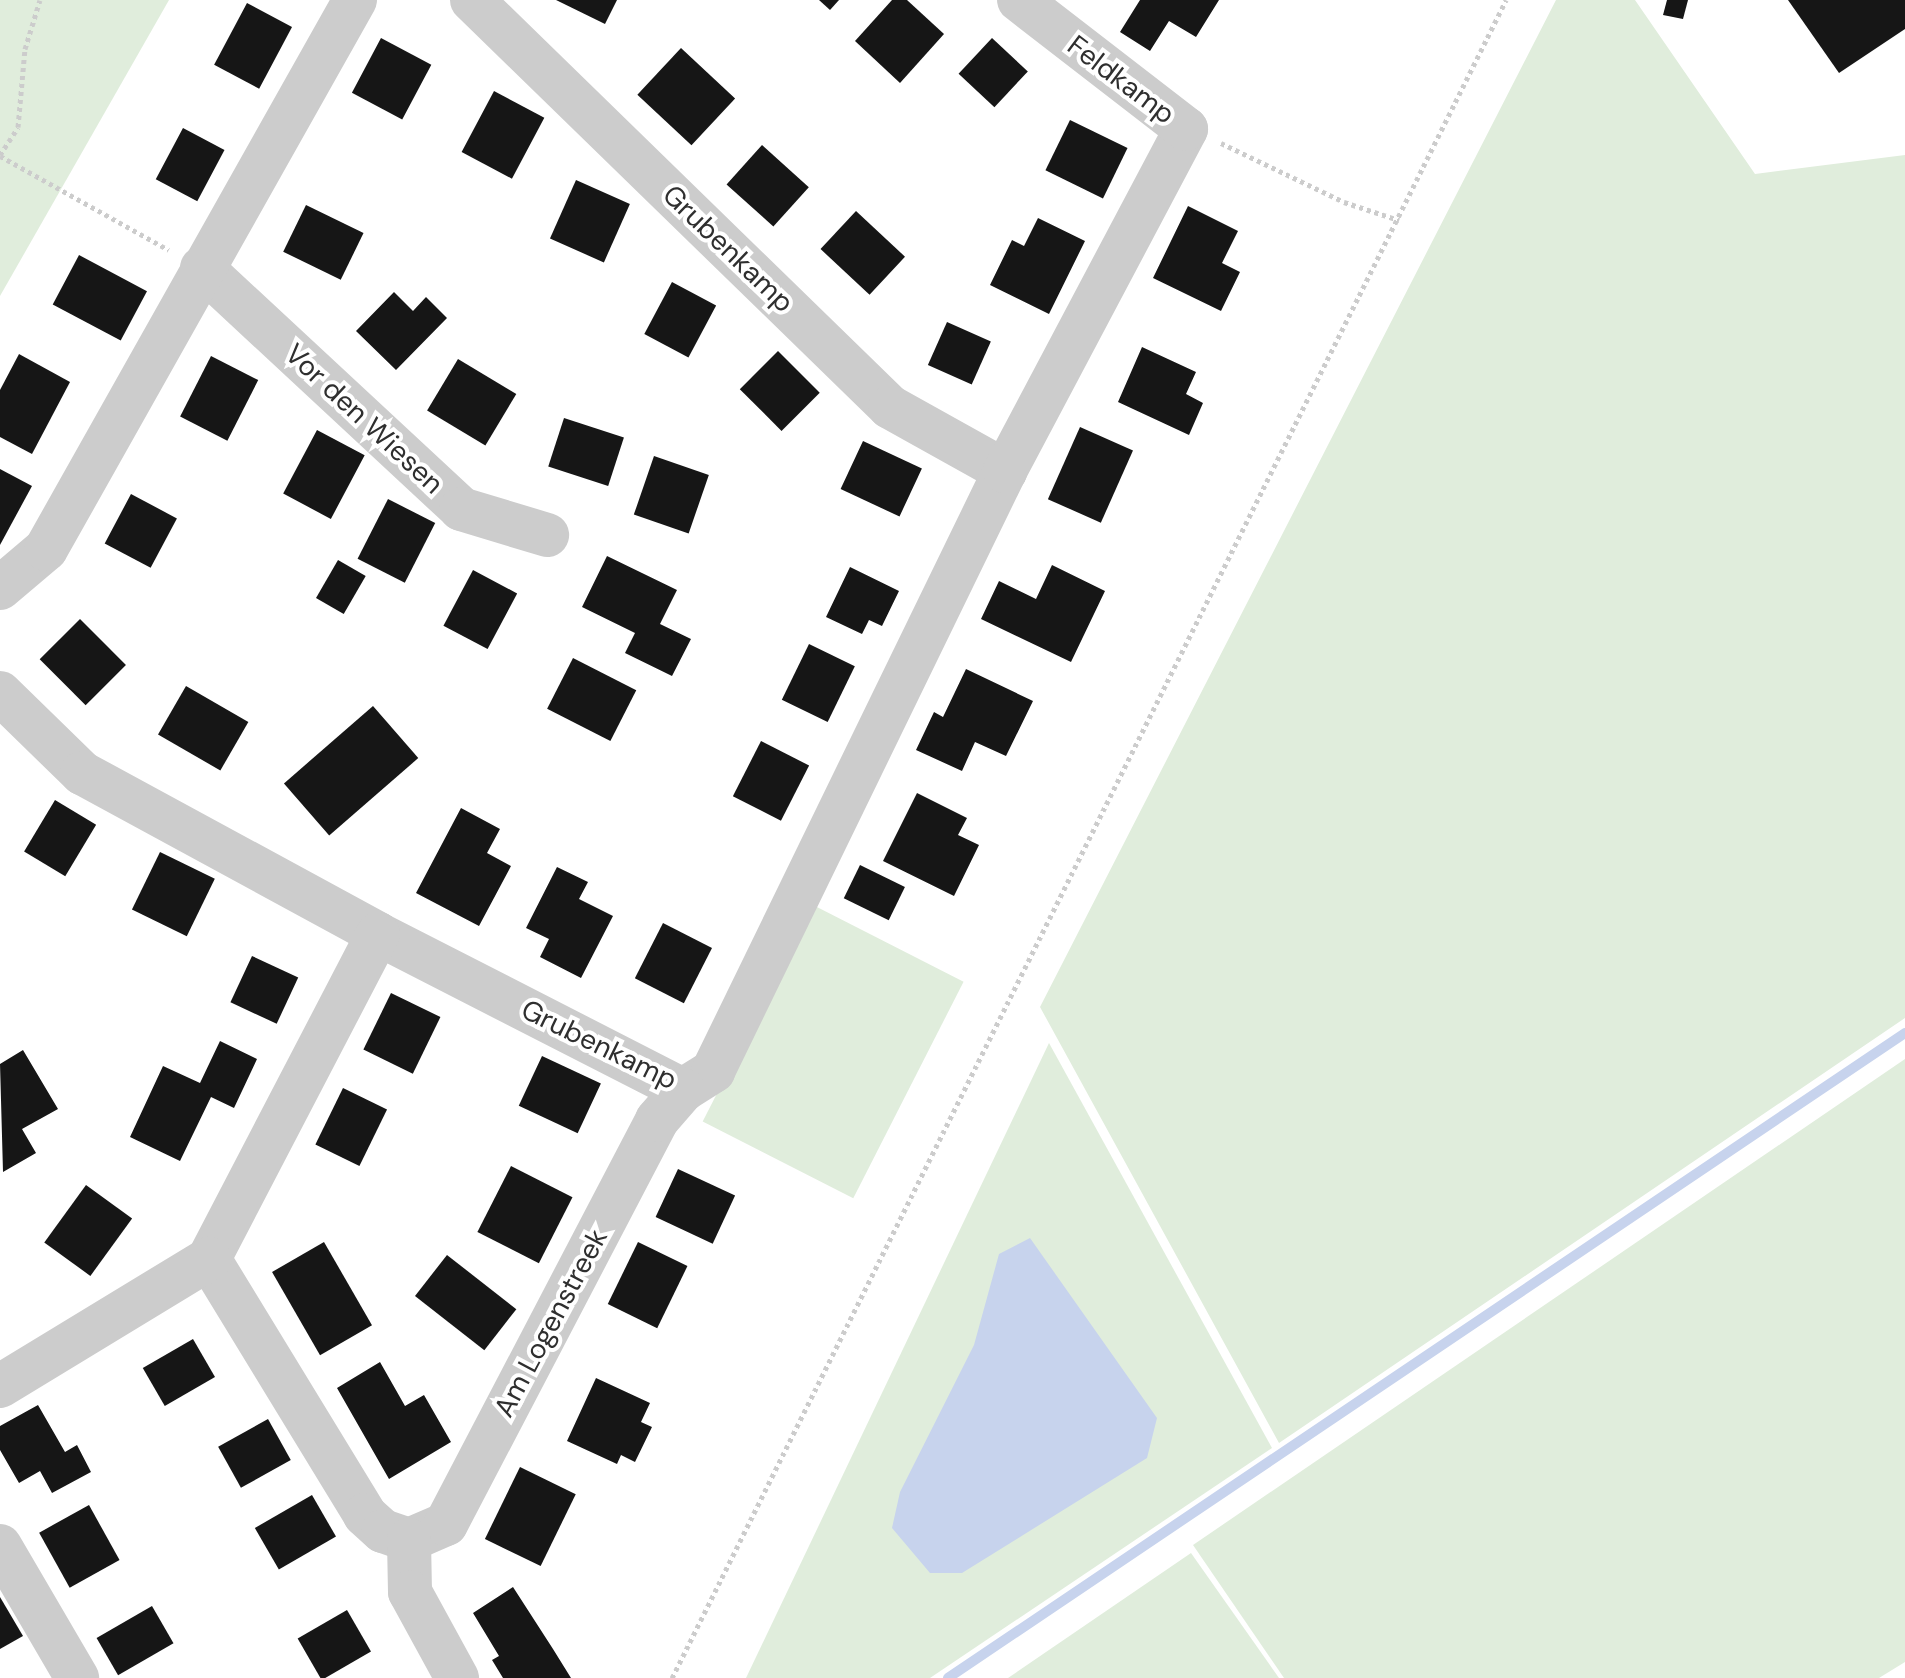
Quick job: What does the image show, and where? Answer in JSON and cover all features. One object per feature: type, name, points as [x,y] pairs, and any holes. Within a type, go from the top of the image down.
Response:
[{"type":"street","points":[[0,588],[46,549],[355,0]]},
{"type":"street","name":"Grubenkamp","points":[[472,0],[890,407],[1005,471]]},
{"type":"street","name":"Feldkamp","points":[[1019,0],[1186,129]]},
{"type":"street","name":"Grubenkamp","points":[[0,693],[82,773],[378,934],[683,1090],[713,1071],[1005,471],[1186,129]]},
{"type":"street","name":"Vor den Wiesen","points":[[202,268],[461,509],[547,535]]},
{"type":"street","points":[[0,1386],[209,1259],[378,934]]},
{"type":"street","name":"Am Logenstreek","points":[[409,1540],[446,1524],[657,1120],[683,1090]]},
{"type":"street","points":[[209,1259],[365,1515],[383,1531],[409,1540],[410,1592],[457,1678]]},
{"type":"street","points":[[0,1546],[77,1678]]},
{"type":"path","points":[[40,0],[25,49],[18,127],[0,155],[202,268]]},
{"type":"path","points":[[672,1678],[1506,0]]},
{"type":"path","points":[[1186,129],[1344,202],[1399,220]]},
{"type":"green space","points":[[0,0],[169,0],[0,296]]},
{"type":"green space","points":[[1556,0],[1635,0],[1755,174],[1905,155],[1905,1018],[1279,1443],[1040,1007]]},
{"type":"green space","points":[[813,905],[964,982],[853,1198],[703,1122]]},
{"type":"green space","points":[[1049,1043],[1272,1448],[930,1678],[746,1678]]},
{"type":"green space","points":[[1905,1059],[1905,1662],[1879,1678],[1284,1678],[1193,1545]]},
{"type":"green space","points":[[1191,1553],[1279,1678],[1008,1678]]},
{"type":"water","points":[[1030,1238],[1157,1418],[1147,1458],[962,1573],[930,1573],[892,1528],[900,1492],[974,1345],[999,1254]]},
{"type":"building","points":[[556,0],[617,0],[605,24]]},
{"type":"building","points":[[819,0],[839,0],[830,10]]},
{"type":"building","points":[[892,0],[907,0],[944,34],[900,83],[855,41]]},
{"type":"building","points":[[1140,0],[1219,0],[1196,37],[1169,21],[1150,51],[1120,32]]},
{"type":"building","points":[[1667,0],[1688,0],[1683,19],[1663,15]]},
{"type":"building","points":[[1788,0],[1905,0],[1905,29],[1839,73]]},
{"type":"building","points":[[247,3],[292,27],[259,89],[214,65]]},
{"type":"building","points":[[381,38],[431,65],[402,120],[352,93]]},
{"type":"building","points":[[992,38],[1028,71],[994,107],[959,74]]},
{"type":"building","points":[[681,48],[735,98],[691,145],[637,95]]},
{"type":"building","points":[[494,91],[544,118],[512,179],[462,152]]},
{"type":"building","points":[[1070,120],[1128,148],[1103,198],[1045,170]]},
{"type":"building","points":[[183,128],[224,150],[197,201],[156,179]]},
{"type":"building","points":[[762,145],[809,187],[773,227],[727,184]]},
{"type":"building","points":[[576,180],[630,204],[604,262],[550,238]]},
{"type":"building","points":[[306,205],[364,233],[341,280],[283,252]]},
{"type":"building","points":[[1188,206],[1238,231],[1222,263],[1240,272],[1221,311],[1153,278]]},
{"type":"building","points":[[856,211],[905,257],[870,295],[821,249]]},
{"type":"building","points":[[1038,218],[1085,241],[1049,314],[990,285],[1012,240],[1024,246]]},
{"type":"building","points":[[79,255],[147,291],[121,341],[53,304]]},
{"type":"building","points":[[672,282],[716,305],[688,358],[644,334]]},
{"type":"building","points":[[394,292],[413,311],[426,297],[447,318],[396,370],[356,331]]},
{"type":"building","points":[[947,322],[991,342],[972,384],[928,365]]},
{"type":"building","points":[[1142,347],[1196,372],[1186,394],[1203,403],[1189,435],[1118,402]]},
{"type":"building","points":[[778,351],[820,393],[782,431],[740,389]]},
{"type":"building","points":[[19,354],[70,382],[32,454],[0,437],[0,390]]},
{"type":"building","points":[[211,356],[258,380],[227,441],[180,417]]},
{"type":"building","points":[[458,359],[516,394],[485,445],[427,410]]},
{"type":"building","points":[[564,418],[624,437],[608,486],[548,467]]},
{"type":"building","points":[[1080,427],[1133,451],[1101,523],[1048,499]]},
{"type":"building","points":[[317,430],[365,455],[331,519],[283,494]]},
{"type":"building","points":[[863,441],[922,468],[900,517],[841,489]]},
{"type":"building","points":[[654,456],[709,475],[689,534],[634,515]]},
{"type":"building","points":[[0,469],[32,486],[0,545]]},
{"type":"building","points":[[131,494],[177,518],[151,568],[105,543]]},
{"type":"building","points":[[388,499],[435,523],[405,583],[358,559]]},
{"type":"building","points":[[607,556],[677,590],[660,624],[691,639],[672,676],[625,653],[635,633],[582,607]]},
{"type":"building","points":[[338,560],[366,576],[344,614],[316,598]]},
{"type":"building","points":[[1052,565],[1105,591],[1071,662],[981,619],[999,581],[1036,599]]},
{"type":"building","points":[[850,567],[899,591],[882,626],[869,620],[862,634],[826,617]]},
{"type":"building","points":[[473,570],[517,593],[488,649],[443,626]]},
{"type":"building","points":[[80,619],[126,665],[86,705],[40,659]]},
{"type":"building","points":[[809,644],[855,666],[828,722],[782,700]]},
{"type":"building","points":[[573,658],[636,690],[610,741],[547,709]]},
{"type":"building","points":[[966,669],[1033,701],[1006,756],[975,742],[962,771],[916,750],[934,712],[943,717]]},
{"type":"building","points":[[186,686],[248,722],[220,770],[158,734]]},
{"type":"building","points":[[373,706],[418,758],[329,835],[284,783]]},
{"type":"building","points":[[761,741],[809,766],[781,821],[733,796]]},
{"type":"building","points":[[917,793],[967,818],[958,835],[979,845],[954,896],[883,861]]},
{"type":"building","points":[[55,800],[96,825],[65,876],[24,851]]},
{"type":"building","points":[[461,808],[500,829],[487,853],[511,866],[479,926],[416,893]]},
{"type":"building","points":[[160,852],[215,879],[187,936],[132,910]]},
{"type":"building","points":[[860,865],[905,887],[889,920],[844,898]]},
{"type":"building","points":[[557,867],[588,882],[579,899],[613,916],[581,978],[540,957],[549,939],[526,928]]},
{"type":"building","points":[[663,923],[712,948],[684,1003],[635,978]]},
{"type":"building","points":[[252,956],[298,978],[277,1024],[230,1002]]},
{"type":"building","points":[[391,993],[440,1017],[413,1074],[363,1050]]},
{"type":"building","points":[[220,1041],[257,1059],[234,1108],[211,1097],[180,1161],[130,1137],[163,1066],[200,1083]]},
{"type":"building","points":[[23,1050],[58,1109],[22,1129],[36,1153],[3,1172],[0,1064]]},
{"type":"building","points":[[542,1056],[601,1083],[578,1133],[519,1106]]},
{"type":"building","points":[[343,1088],[387,1109],[359,1166],[315,1145]]},
{"type":"building","points":[[511,1166],[572,1197],[539,1263],[477,1232]]},
{"type":"building","points":[[678,1169],[735,1196],[713,1244],[656,1217]]},
{"type":"building","points":[[86,1185],[132,1219],[90,1276],[44,1242]]},
{"type":"building","points":[[324,1242],[372,1325],[320,1355],[272,1272]]},
{"type":"building","points":[[638,1242],[687,1266],[657,1328],[608,1304]]},
{"type":"building","points":[[447,1255],[516,1309],[484,1350],[415,1296]]},
{"type":"building","points":[[193,1339],[215,1377],[165,1406],[143,1368]]},
{"type":"building","points":[[380,1362],[405,1406],[424,1395],[451,1442],[389,1479],[337,1388]]},
{"type":"building","points":[[596,1378],[650,1403],[641,1422],[652,1427],[635,1462],[621,1455],[617,1464],[567,1441]]},
{"type":"building","points":[[38,1405],[65,1452],[77,1445],[91,1472],[52,1493],[40,1471],[19,1483],[0,1450],[0,1426]]},
{"type":"building","points":[[268,1419],[291,1460],[241,1488],[218,1447]]},
{"type":"building","points":[[520,1467],[576,1494],[541,1566],[485,1539]]},
{"type":"building","points":[[312,1495],[336,1537],[279,1570],[255,1528]]},
{"type":"building","points":[[89,1505],[120,1560],[70,1588],[39,1533]]},
{"type":"building","points":[[513,1587],[571,1678],[503,1678],[492,1660],[499,1656],[473,1613]]},
{"type":"building","points":[[0,1597],[23,1636],[0,1649]]},
{"type":"building","points":[[152,1606],[174,1643],[118,1675],[97,1638]]},
{"type":"building","points":[[347,1610],[371,1652],[320,1678],[298,1638]]},
{"type":"waterway","points":[[948,1678],[1905,1033]]}]
